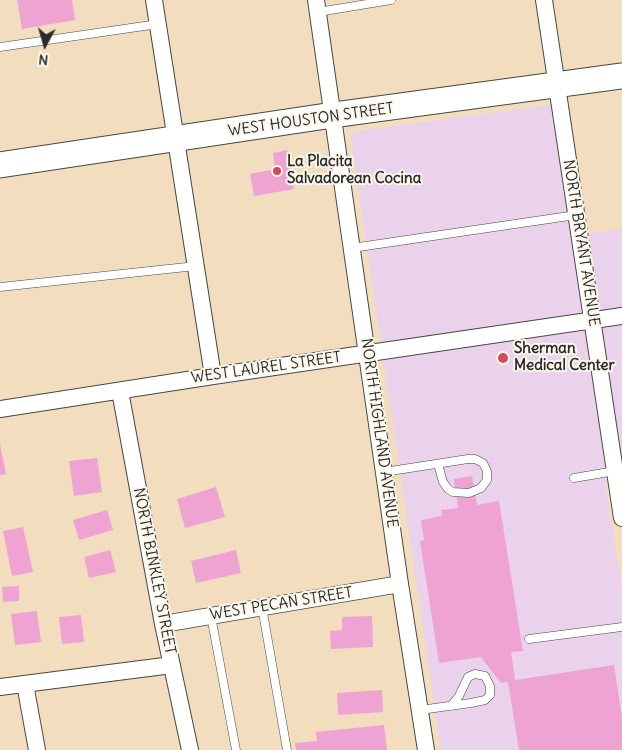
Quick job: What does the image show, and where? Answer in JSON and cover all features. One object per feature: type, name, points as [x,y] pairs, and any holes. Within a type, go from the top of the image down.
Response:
[{"type":"main road","name":"WEST HOUSTON STREET","points":[[0,165],[177,140],[333,115],[622,76]]},
{"type":"street","points":[[154,0],[213,376]]},
{"type":"street","name":"NORTH BRYANT AVENUE","points":[[544,0],[622,518]]},
{"type":"street","name":"NORTH HIGHLAND AVENUE","points":[[317,6],[400,584],[426,750]]},
{"type":"street","name":"WEST LAUREL STREET","points":[[0,409],[622,316]]},
{"type":"street","name":"NORTH BINKLEY STREET","points":[[120,391],[163,624],[190,750]]},
{"type":"street","name":"WEST PECAN STREET","points":[[163,624],[400,584]]},
{"type":"street","points":[[0,687],[172,665]]},
{"type":"street","points":[[25,684],[38,750]]},
{"type":"lane","points":[[317,6],[391,0]]},
{"type":"lane","points":[[0,47],[158,24]]},
{"type":"lane","points":[[352,248],[576,215]]},
{"type":"lane","points":[[0,287],[196,266]]},
{"type":"lane","points":[[384,472],[468,459],[475,459],[483,463],[487,471],[487,480],[481,488],[469,493],[448,490],[443,482],[438,464]]},
{"type":"lane","points":[[574,478],[615,472]]},
{"type":"lane","points":[[262,607],[287,750]]},
{"type":"lane","points":[[211,616],[236,750]]},
{"type":"lane","points":[[528,639],[622,627]]},
{"type":"lane","points":[[420,710],[451,706],[485,700],[490,695],[490,686],[484,676],[475,674],[468,678],[459,696],[451,706]]},
{"type":"shaded area","name":"Sherman Medical Center","points":[[551,105],[570,236],[622,229],[622,479],[605,482],[622,589],[622,750],[441,750],[350,132]]},
{"type":"building","points":[[17,0],[72,0],[75,20],[22,29]]},
{"type":"building","name":"La Placita Salvadorean Cocina","points":[[287,150],[294,189],[254,196],[250,174],[275,169],[273,153]]},
{"type":"building","points":[[0,444],[6,474],[0,475]]},
{"type":"building","points":[[97,458],[102,492],[74,496],[69,461]]},
{"type":"building","points":[[472,476],[477,505],[499,501],[523,651],[511,652],[515,680],[614,665],[622,718],[622,750],[519,750],[508,682],[501,683],[481,657],[439,663],[420,541],[424,540],[421,520],[442,516],[441,510],[458,508],[454,479]]},
{"type":"building","points":[[216,487],[225,517],[185,528],[177,499]]},
{"type":"building","points":[[107,510],[113,530],[79,540],[73,520]]},
{"type":"building","points":[[23,527],[33,572],[12,576],[3,531]]},
{"type":"building","points":[[110,550],[116,572],[89,578],[84,557]]},
{"type":"building","points":[[236,550],[241,573],[196,583],[191,561]]},
{"type":"building","points":[[19,586],[19,601],[3,602],[2,587]]},
{"type":"building","points":[[37,611],[41,642],[15,645],[11,614]]},
{"type":"building","points":[[81,615],[84,642],[62,644],[59,617]]},
{"type":"building","points":[[372,616],[373,647],[331,649],[330,631],[342,630],[342,617]]},
{"type":"building","points":[[382,690],[383,712],[338,715],[337,693]]},
{"type":"building","points":[[384,725],[387,750],[296,750],[295,743],[317,741],[316,732]]},
{"type":"place","name":"La Placita Salvadorean Cocina","points":[[277,171]]},
{"type":"place","name":"Sherman Medical Center","points":[[503,358]]}]
